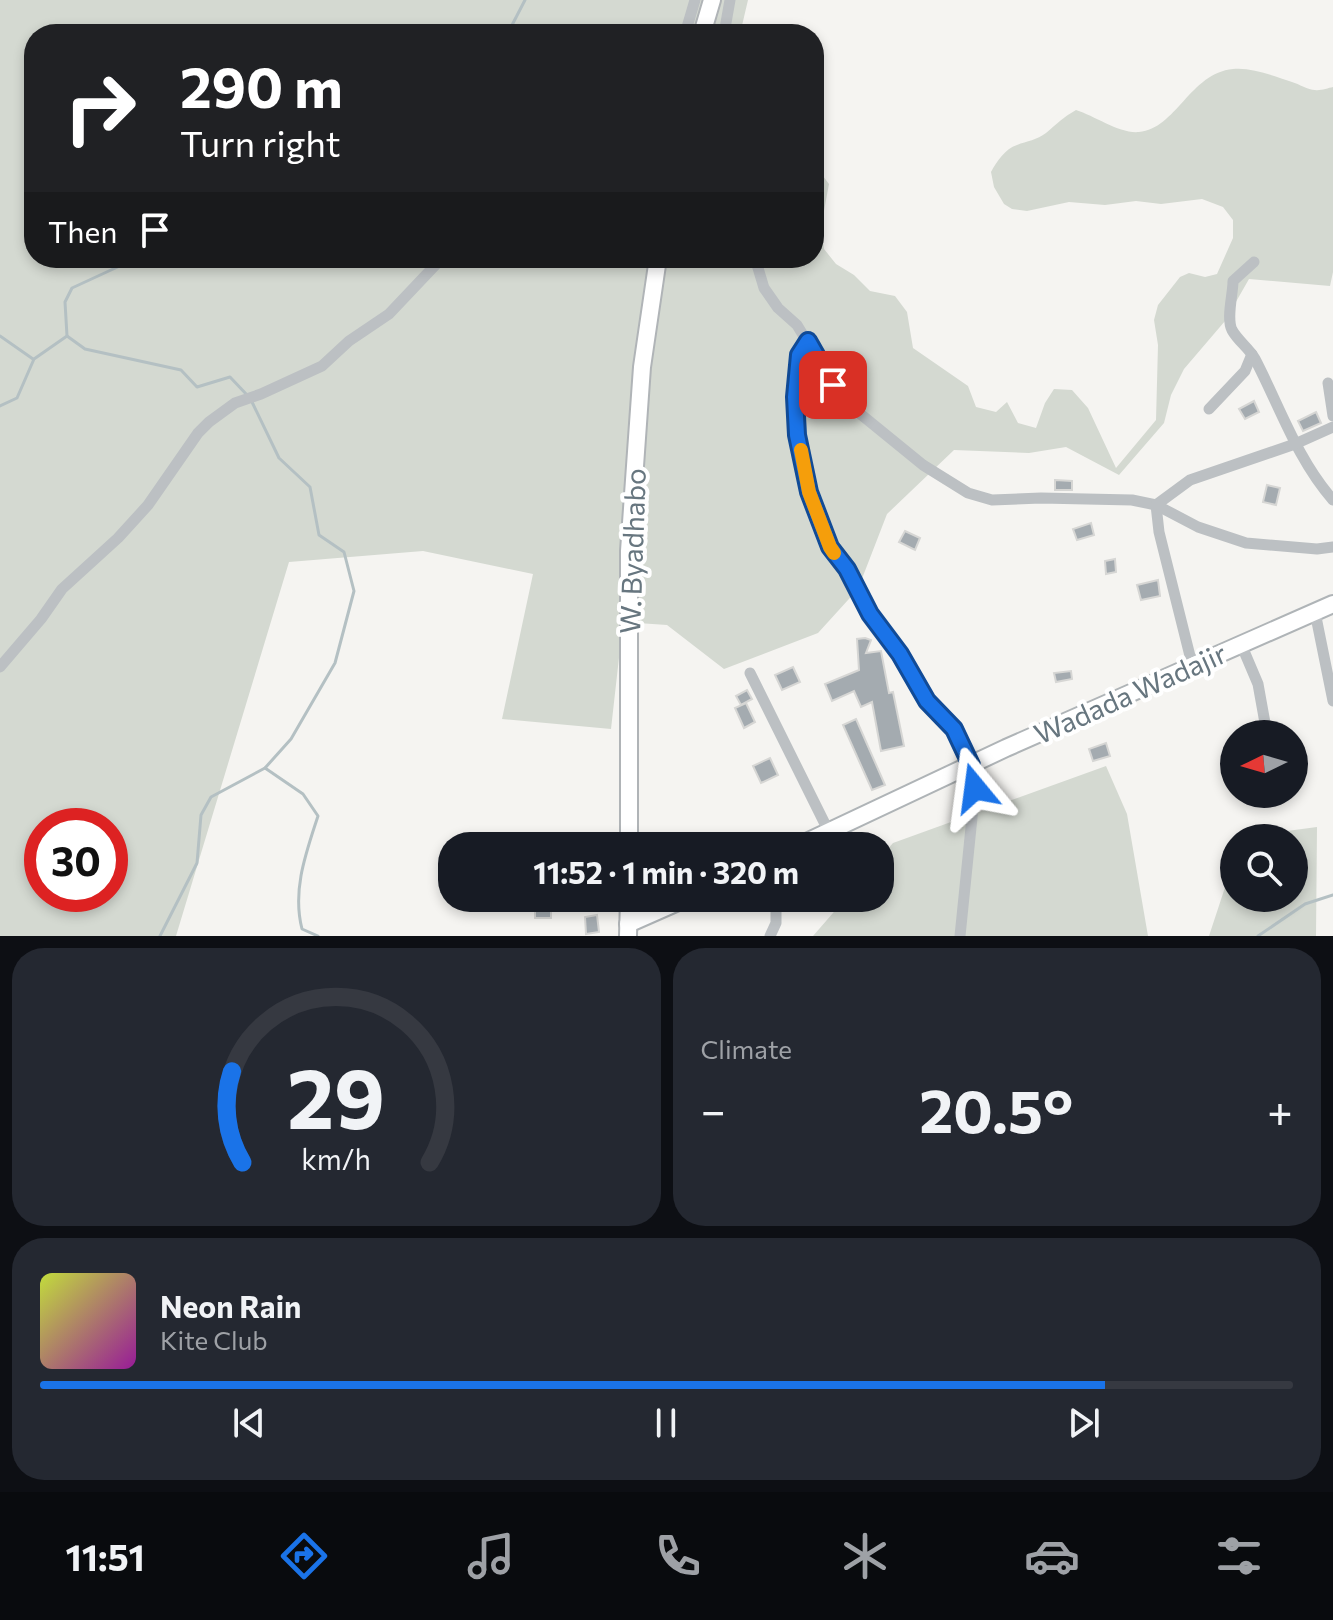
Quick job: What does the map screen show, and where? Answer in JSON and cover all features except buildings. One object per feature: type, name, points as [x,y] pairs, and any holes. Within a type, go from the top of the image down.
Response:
[{"type":"street","points":[[688,24],[695,0]]},
{"type":"street","points":[[705,24],[712,0]]},
{"type":"street","points":[[726,24],[730,0]]},
{"type":"street","points":[[1254,262],[1233,281],[1230,323],[1233,332],[1252,354],[1315,479],[1333,500]]},
{"type":"street","points":[[0,667],[62,589],[118,538],[148,505],[209,422],[235,403],[322,366],[349,341],[389,314],[433,268]]},
{"type":"street","name":"W. Byadhabo","points":[[629,832],[629,551],[642,367],[657,268]]},
{"type":"street","points":[[758,268],[764,288],[778,308],[797,325],[842,399],[923,465],[968,493],[992,500],[1132,500],[1156,505],[1198,527],[1246,543],[1317,549],[1333,547]]},
{"type":"street","points":[[808,341],[799,355],[795,397],[797,435],[809,492],[830,547],[847,569],[870,614],[900,654],[927,701],[954,729],[971,765],[975,788],[960,936]]},
{"type":"street","points":[[1209,409],[1245,371],[1252,354]]},
{"type":"street","points":[[1328,383],[1333,416]]},
{"type":"street","points":[[1156,505],[1190,480],[1295,444],[1333,427]]},
{"type":"street","points":[[1156,505],[1159,532],[1192,664]]},
{"type":"street","name":"Wadada Wadajir","points":[[829,832],[1192,664],[1333,604]]},
{"type":"street","points":[[1315,612],[1333,701]]},
{"type":"street","points":[[1241,644],[1258,684],[1264,720]]},
{"type":"street","points":[[750,673],[829,832]]},
{"type":"street","points":[[628,930],[661,912]]},
{"type":"street","points":[[770,936],[776,923],[776,912]]},
{"type":"shaded area","points":[[0,0],[748,0],[742,24],[24,24],[24,268],[824,268],[824,249],[836,264],[854,275],[870,291],[895,296],[907,312],[913,348],[968,386],[976,407],[996,412],[1007,402],[1018,423],[1036,428],[1054,389],[1072,390],[1088,408],[1116,468],[1156,420],[1158,345],[1154,320],[1158,305],[1180,277],[1189,273],[1205,277],[1217,274],[1233,238],[1233,220],[1223,207],[1202,199],[1161,204],[1136,201],[1105,205],[1069,202],[1027,211],[1012,209],[1004,204],[994,187],[993,168],[1009,149],[1043,135],[1076,110],[1132,132],[1152,129],[1174,112],[1205,80],[1233,69],[1262,72],[1312,90],[1333,87],[1333,272],[1330,286],[1249,279],[1225,321],[1184,369],[1171,395],[1164,423],[1119,475],[1066,447],[1029,453],[954,450],[887,514],[858,589],[818,633],[724,669],[667,625],[623,622],[611,729],[502,719],[533,574],[423,551],[289,562],[176,936],[0,936]]},
{"type":"shaded area","points":[[824,177],[829,184],[824,211]]},
{"type":"shaded area","points":[[1106,766],[1127,814],[1148,936],[813,936],[834,912],[894,912],[894,843]]},
{"type":"shaded area","points":[[1317,827],[1316,936],[1209,936],[1220,903],[1220,912],[1308,912],[1308,828]]},
{"type":"waterway","points":[[513,24],[525,0]]},
{"type":"waterway","points":[[0,406],[17,398],[34,359],[67,336],[65,302],[72,288],[115,268]]},
{"type":"waterway","points":[[0,336],[33,359]]},
{"type":"waterway","points":[[67,336],[85,349],[181,370],[197,387],[230,377],[248,396]]},
{"type":"waterway","points":[[160,936],[197,863],[201,815],[211,797],[265,768],[291,739],[335,663],[354,591],[344,552],[319,535],[310,487],[279,458],[252,402]]},
{"type":"waterway","points":[[265,768],[303,794],[318,816],[302,872],[299,900],[302,929],[318,936]]},
{"type":"waterway","points":[[1258,936],[1305,904],[1333,895]]},
{"type":"slow traffic","points":[[801,450],[809,492],[834,553]]},
{"type":"route","points":[[833,385],[808,341],[799,355],[795,397],[797,435],[809,492],[830,547],[847,569],[870,614],[900,654],[927,701],[954,729],[971,765],[975,788]]}]
